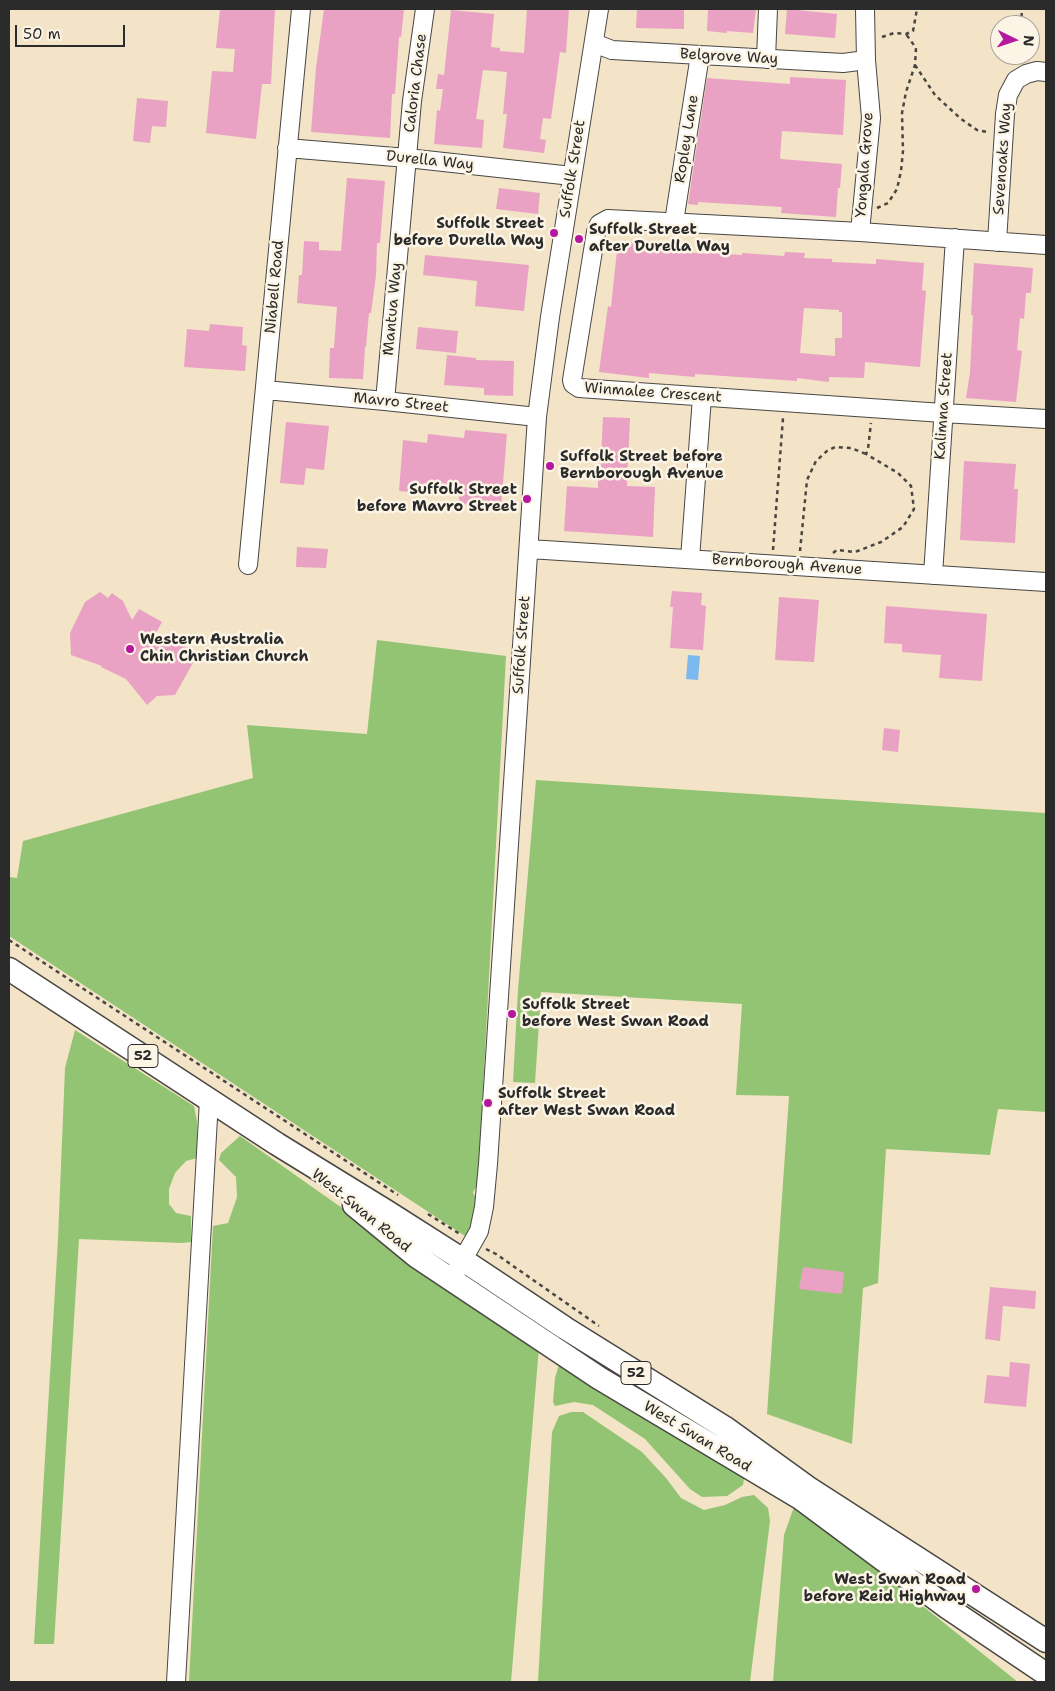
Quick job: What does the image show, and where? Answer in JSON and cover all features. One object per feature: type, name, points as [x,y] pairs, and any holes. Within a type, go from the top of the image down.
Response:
[{"type":"main road","name":"West Swan Road","points":[[9,969],[277,1144],[458,1269],[599,1378],[800,1498],[948,1608],[1046,1674]]},
{"type":"main road","name":"West Swan Road","points":[[458,1269],[565,1328],[724,1427],[807,1487],[1046,1641]]},
{"type":"street","name":"Niabell Road","points":[[248,565],[301,9]]},
{"type":"street","name":"Caloria Chase","points":[[407,158],[415,74],[425,9]]},
{"type":"street","name":"Suffolk Street","points":[[458,1269],[479,1231],[488,1173],[537,418],[550,317],[599,9]]},
{"type":"street","points":[[766,59],[768,9]]},
{"type":"street","name":"Yongala Grove","points":[[860,232],[871,118],[866,60],[865,9]]},
{"type":"street","name":"Belgrove Way","points":[[594,43],[612,50],[843,63],[866,60]]},
{"type":"street","name":"Ropley Lane","points":[[674,222],[700,55]]},
{"type":"street","name":"Sevenoaks Way","points":[[996,242],[1004,114],[1008,96],[1016,80],[1026,74],[1038,71],[1046,72]]},
{"type":"street","name":"Durella Way","points":[[288,148],[407,158],[572,176]]},
{"type":"street","name":"Mantua Way","points":[[385,401],[407,158]]},
{"type":"street","name":"Winmalee Crescent","points":[[1046,245],[860,232],[608,219],[599,224],[572,380],[573,384],[579,388],[1046,419]]},
{"type":"street","name":"Kalimna Street","points":[[933,574],[955,238]]},
{"type":"street","name":"Mavro Street","points":[[265,390],[537,418]]},
{"type":"street","points":[[690,559],[702,397]]},
{"type":"street","name":"Bernborough Avenue","points":[[529,549],[1046,582]]},
{"type":"street","points":[[176,1682],[209,1100]]},
{"type":"path","points":[[878,38],[894,33],[906,34],[913,31],[917,9]]},
{"type":"path","points":[[871,209],[880,208],[888,203],[897,189],[902,171],[902,113],[906,92],[915,65],[916,48],[906,34]]},
{"type":"path","points":[[915,65],[935,95],[961,119],[977,130],[987,132]]},
{"type":"path","points":[[773,551],[783,414]]},
{"type":"path","points":[[866,454],[871,421]]},
{"type":"path","points":[[800,557],[806,480],[816,461],[827,451],[835,447],[851,448],[866,454],[898,473],[911,486],[914,509],[903,527],[881,542],[855,552],[837,550],[831,554]]},
{"type":"green space","points":[[377,640],[506,656],[478,1184],[473,1192],[477,1201],[470,1232],[465,1236],[9,936],[9,877],[17,878],[23,841],[253,778],[247,725],[367,734]]},
{"type":"green space","points":[[536,780],[1046,813],[1046,1112],[998,1109],[990,1155],[886,1149],[878,1283],[863,1288],[852,1444],[767,1414],[789,1096],[736,1095],[742,1004],[541,992],[535,1083],[513,1082],[518,990]]},
{"type":"green space","points":[[75,1030],[194,1106],[197,1121],[197,1158],[186,1161],[175,1173],[169,1189],[169,1204],[176,1213],[191,1216],[191,1242],[79,1239],[54,1644],[34,1644],[58,1239],[65,1068]]},
{"type":"green space","points":[[240,1136],[539,1347],[511,1682],[189,1682],[213,1226],[228,1223],[237,1197],[236,1177],[219,1160],[221,1153]]},
{"type":"green space","points":[[560,1361],[744,1478],[743,1485],[727,1496],[702,1497],[690,1489],[645,1439],[593,1405],[574,1402],[555,1406],[553,1402],[555,1378]]},
{"type":"green space","points":[[571,1412],[583,1412],[642,1452],[681,1498],[704,1510],[725,1505],[742,1497],[754,1495],[768,1508],[770,1521],[750,1682],[538,1682],[552,1432],[559,1416]]},
{"type":"green space","points":[[795,1504],[1018,1682],[773,1682],[784,1535]]},
{"type":"water","points":[[688,655],[700,656],[698,680],[686,679]]},
{"type":"building","points":[[220,9],[275,9],[271,84],[262,84],[256,139],[206,133],[212,71],[233,72],[235,49],[216,48]]},
{"type":"building","points":[[324,9],[404,9],[401,37],[399,37],[395,94],[392,94],[390,138],[311,132],[316,68]]},
{"type":"building","points":[[527,9],[569,9],[566,53],[560,52],[551,119],[543,118],[540,139],[546,140],[544,153],[503,148],[507,114],[503,114],[507,72],[483,70],[476,119],[484,120],[482,148],[434,144],[437,110],[440,111],[443,89],[436,89],[438,74],[444,75],[451,10],[494,14],[491,47],[500,48],[500,51],[524,53]]},
{"type":"building","points":[[637,9],[684,9],[684,29],[636,28]]},
{"type":"building","points":[[708,9],[756,9],[753,33],[707,31]]},
{"type":"building","points":[[787,9],[837,14],[835,38],[785,34]]},
{"type":"building","points":[[790,77],[846,80],[843,135],[782,131],[780,158],[842,164],[836,217],[781,213],[782,207],[698,202],[698,205],[688,204],[707,78],[790,84]]},
{"type":"building","points":[[137,98],[168,101],[166,127],[152,126],[150,143],[133,141]]},
{"type":"building","points":[[347,178],[385,181],[380,243],[377,243],[376,275],[371,313],[369,313],[363,379],[329,378],[330,348],[334,348],[337,307],[297,303],[299,275],[302,275],[304,241],[319,242],[319,250],[341,251]]},
{"type":"building","points":[[499,188],[540,193],[538,214],[496,209]]},
{"type":"building","points":[[618,241],[671,247],[670,251],[708,254],[742,255],[742,253],[784,256],[785,252],[805,253],[804,258],[832,259],[832,262],[876,264],[876,259],[924,263],[922,290],[926,291],[920,367],[865,362],[864,378],[829,377],[829,382],[797,378],[797,381],[695,374],[695,377],[649,373],[649,378],[599,372],[608,306],[611,307]],"holes":[[[804,308],[839,310],[839,312],[842,312],[842,338],[835,338],[835,356],[800,353]]]},
{"type":"building","points":[[425,255],[529,265],[524,311],[475,306],[477,281],[423,275]]},
{"type":"building","points":[[974,263],[1033,268],[1031,293],[1026,293],[1024,319],[1020,318],[1017,350],[1022,351],[1016,402],[966,398],[970,373]]},
{"type":"building","points":[[210,324],[243,327],[242,345],[247,346],[245,371],[184,367],[187,329],[209,331]]},
{"type":"building","points":[[418,327],[458,331],[456,353],[416,349]]},
{"type":"building","points":[[447,355],[476,358],[476,360],[514,361],[513,396],[484,395],[484,388],[444,385]]},
{"type":"building","points":[[603,417],[630,418],[627,486],[655,487],[653,537],[564,531],[567,486],[598,488]]},
{"type":"building","points":[[286,422],[329,426],[324,470],[306,468],[304,485],[280,483]]},
{"type":"building","points":[[465,430],[507,434],[501,507],[459,504],[459,496],[399,491],[403,440],[427,443],[428,434],[464,438]]},
{"type":"building","points":[[964,461],[1016,464],[1014,489],[1018,489],[1015,543],[960,540]]},
{"type":"building","points":[[297,547],[328,549],[326,568],[296,567]]},
{"type":"building","points":[[672,591],[702,593],[701,605],[706,606],[703,650],[670,648],[673,607],[670,607]]},
{"type":"building","name":"Western Australia Chin Christian Church","points":[[100,592],[108,598],[112,593],[123,601],[132,620],[139,609],[162,622],[152,640],[185,645],[194,661],[175,695],[157,696],[147,705],[126,679],[102,666],[71,655],[70,633],[85,602]]},
{"type":"building","points":[[779,597],[819,600],[814,662],[775,660]]},
{"type":"building","points":[[886,606],[987,614],[982,681],[939,678],[941,655],[902,652],[902,644],[884,643]]},
{"type":"building","points":[[884,728],[900,730],[898,752],[882,750]]},
{"type":"building","points":[[803,1267],[844,1272],[842,1294],[799,1289]]},
{"type":"building","points":[[990,1287],[1036,1291],[1035,1309],[1003,1306],[1000,1341],[985,1339]]},
{"type":"building","points":[[1010,1362],[1030,1364],[1026,1407],[984,1403],[987,1375],[1009,1377]]},
{"type":"place","name":"Suffolk Street before Durella Way","points":[[554,233]]},
{"type":"place","name":"Suffolk Street after Durella Way","points":[[579,239]]},
{"type":"place","name":"Suffolk Street before Bernborough Avenue","points":[[550,466]]},
{"type":"place","name":"Suffolk Street before Mavro Street","points":[[527,499]]},
{"type":"place","name":"Western Australia Chin Christian Church","points":[[130,649]]},
{"type":"place","name":"Suffolk Street before West Swan Road","points":[[512,1014]]},
{"type":"place","name":"Suffolk Street after West Swan Road","points":[[488,1103]]},
{"type":"place","name":"West Swan Road before Reid Highway","points":[[976,1589]]}]
